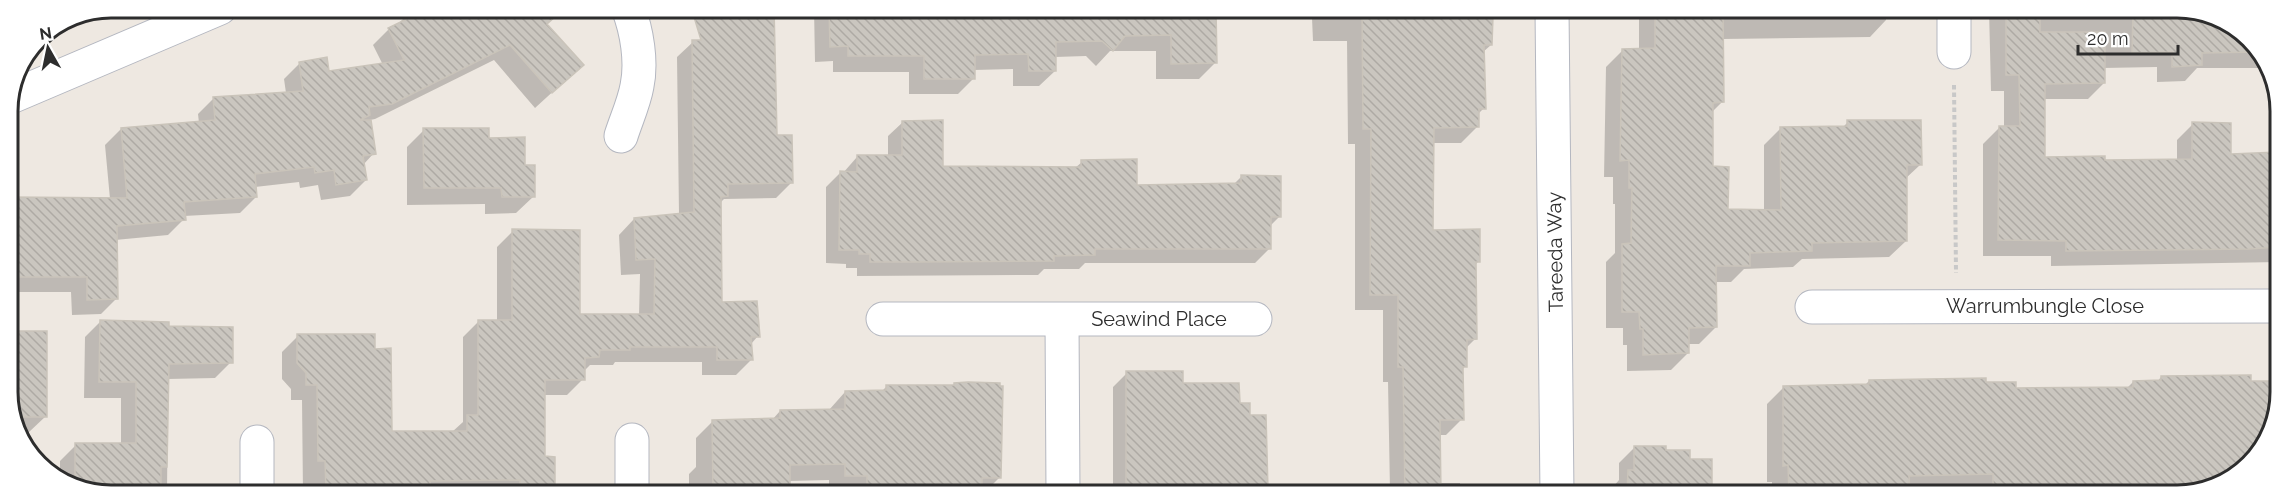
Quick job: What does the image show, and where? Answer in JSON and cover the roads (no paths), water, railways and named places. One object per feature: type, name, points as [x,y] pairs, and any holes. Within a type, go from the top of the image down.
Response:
[{"type":"street","points":[[20,93],[197,18]]},
{"type":"street","points":[[621,135],[638,86],[637,38],[631,18]]},
{"type":"street","name":"Tareeda Way","points":[[1552,18],[1557,485]]},
{"type":"street","points":[[1954,18],[1954,52]]},
{"type":"street","name":"Warrumbungle Close","points":[[1812,307],[2270,306]]},
{"type":"street","name":"Seawind Place","points":[[883,319],[1255,319]]},
{"type":"street","name":"Seawind Place","points":[[1062,319],[1064,485]]},
{"type":"street","points":[[632,440],[632,485]]},
{"type":"street","points":[[257,442],[257,485]]}]
